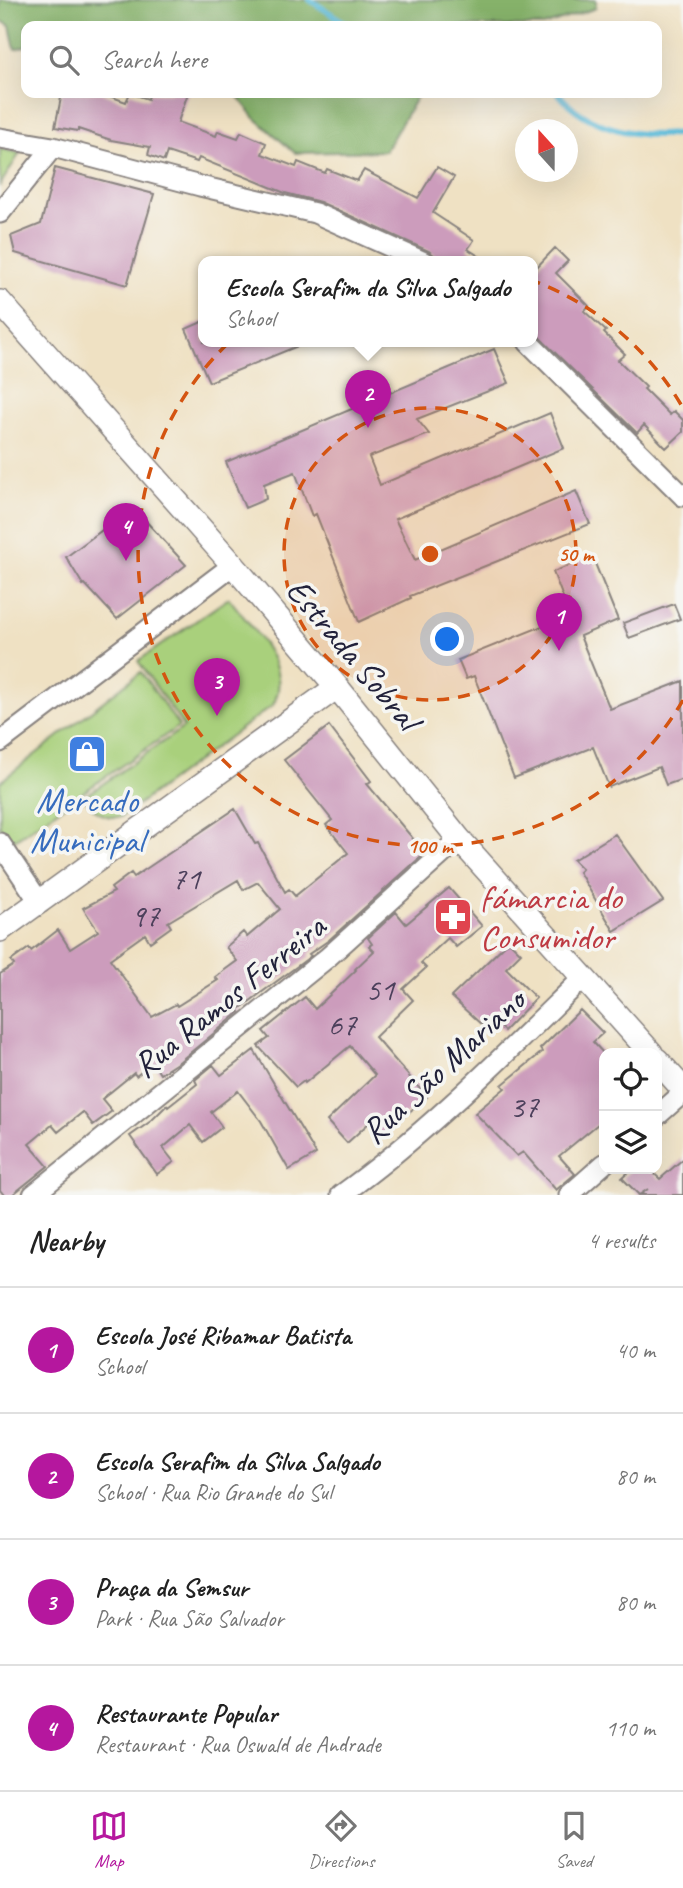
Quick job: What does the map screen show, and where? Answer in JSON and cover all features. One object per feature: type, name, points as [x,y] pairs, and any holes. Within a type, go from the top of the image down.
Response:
[{"type":"street","points":[[0,138],[53,147],[315,213],[411,256]]},
{"type":"street","points":[[0,213],[53,147]]},
{"type":"street","name":"Estrada Sobral","points":[[0,302],[233,565],[337,687],[459,839],[646,1048]]},
{"type":"street","points":[[533,347],[683,496]]},
{"type":"street","points":[[0,742],[233,565]]},
{"type":"street","points":[[0,930],[337,687]]},
{"type":"street","name":"Rua Ramos Ferreira","points":[[33,1195],[327,958],[459,839]]},
{"type":"street","points":[[0,843],[40,903]]},
{"type":"street","name":"Rua São Mariano","points":[[341,1195],[396,1152],[583,978]]},
{"type":"street","points":[[662,1066],[683,1091],[662,1111]]},
{"type":"street","points":[[569,1195],[599,1168]]},
{"type":"green space","points":[[0,0],[596,0],[596,8],[558,21],[21,21],[21,47],[15,49],[10,26],[0,20]]},
{"type":"green space","points":[[239,98],[416,98],[385,151],[295,153],[255,118]]},
{"type":"green space","points":[[0,149],[20,153],[0,185]]},
{"type":"green space","points":[[229,598],[258,635],[274,662],[278,691],[273,705],[121,817],[100,813],[91,807],[84,797],[184,727],[138,661]]},
{"type":"green space","name":"Mercado Municipal","points":[[141,672],[179,726],[10,843],[0,827],[0,782]]},
{"type":"building","points":[[61,98],[115,98],[126,102],[128,98],[186,98],[178,122],[216,136],[218,131],[238,138],[241,132],[266,143],[262,154],[296,167],[298,162],[325,173],[327,169],[357,181],[364,170],[418,198],[437,167],[454,177],[433,213],[474,240],[468,249],[479,256],[434,256],[429,251],[320,202],[285,193],[199,158],[197,162],[167,152],[164,161],[148,155],[150,147],[111,140],[78,129],[55,127]]},
{"type":"building","points":[[55,168],[154,194],[127,285],[15,253],[11,236],[41,224]]},
{"type":"building","points":[[555,248],[568,261],[556,273],[589,306],[584,311],[606,331],[604,333],[625,354],[618,360],[670,415],[674,411],[683,420],[683,432],[666,448],[644,425],[637,433],[538,336],[538,266]]},
{"type":"building","points":[[198,324],[198,347],[295,347],[209,382],[186,329]]},
{"type":"building","points":[[494,349],[509,383],[417,419],[429,434],[369,457],[380,485],[550,413],[564,448],[395,519],[415,560],[576,491],[590,524],[410,596],[411,598],[359,622],[316,514],[312,516],[295,472],[264,484],[266,499],[245,508],[226,462]]},
{"type":"building","points":[[133,507],[186,565],[117,619],[85,584],[83,585],[66,557]]},
{"type":"building","points":[[592,556],[618,620],[580,636],[610,709],[683,681],[683,779],[666,785],[659,767],[609,787],[593,747],[514,778],[474,676],[466,679],[458,660],[570,615],[553,572]]},
{"type":"building","points":[[674,604],[680,619],[629,638],[623,623]]},
{"type":"building","points":[[329,726],[371,781],[367,784],[425,853],[329,940],[309,954],[311,956],[238,1010],[240,1012],[180,1061],[160,1074],[153,1063],[136,1076],[134,1073],[102,1099],[112,1111],[93,1125],[83,1112],[58,1132],[52,1125],[29,1144],[48,1166],[12,1195],[4,1195],[0,1190],[0,974],[14,965],[11,961],[29,948],[31,951],[58,930],[70,949],[98,931],[83,908],[114,892],[111,888],[131,873],[134,877],[235,809],[255,844],[258,843],[285,892],[289,889],[295,896],[348,853],[326,825],[332,820],[284,760]],"holes":[[[238,880],[243,890],[258,882],[280,909],[247,937],[243,932],[226,947],[237,961],[215,977],[218,980],[177,1006],[176,1004],[152,1017],[110,959],[145,934],[150,942],[171,927],[168,922]]]},
{"type":"building","points":[[615,834],[663,901],[614,931],[579,872],[582,869],[573,860]]},
{"type":"building","points":[[449,888],[482,926],[456,947],[448,938],[421,963],[426,968],[403,989],[413,1000],[375,1037],[427,1097],[382,1135],[370,1122],[347,1143],[327,1121],[375,1075],[350,1046],[305,1083],[304,1081],[296,1087],[258,1046],[269,1038],[263,1031],[305,997],[315,1009],[374,951],[369,946],[372,944],[368,938],[396,912],[406,924]]},
{"type":"building","points":[[509,941],[521,953],[506,968],[536,998],[504,1031],[490,1017],[482,1025],[451,997]]},
{"type":"building","points":[[580,1010],[603,1033],[593,1042],[599,1049],[599,1123],[559,1156],[575,1174],[556,1190],[523,1152],[517,1156],[475,1113],[505,1088],[502,1085],[542,1052],[540,1049]]},
{"type":"building","points":[[254,1050],[316,1154],[289,1170],[261,1121],[238,1091],[211,1112],[222,1127],[203,1142],[190,1125],[163,1148],[174,1162],[157,1174],[130,1136],[197,1084],[195,1080],[213,1065],[221,1075]]},
{"type":"building","points":[[683,1159],[683,1195],[640,1195],[648,1189],[639,1195],[622,1178],[626,1174],[654,1174],[660,1179]]},
{"type":"waterway","points":[[310,0],[342,21]]},
{"type":"waterway","points":[[563,98],[583,115],[615,129],[649,135],[683,133]]},
{"type":"place","name":"Escola Serafim da Silva Salgado","points":[[368,428]]},
{"type":"place","name":"Restaurante Popular","points":[[126,561]]},
{"type":"place","name":"Escola José Ribamar Batista","points":[[559,651]]},
{"type":"place","name":"Praça da Semsur","points":[[217,716]]},
{"type":"place","name":"Mercado Municipal","points":[[87,754]]},
{"type":"place","name":"fámarcia do Consumidor","points":[[453,917]]}]
